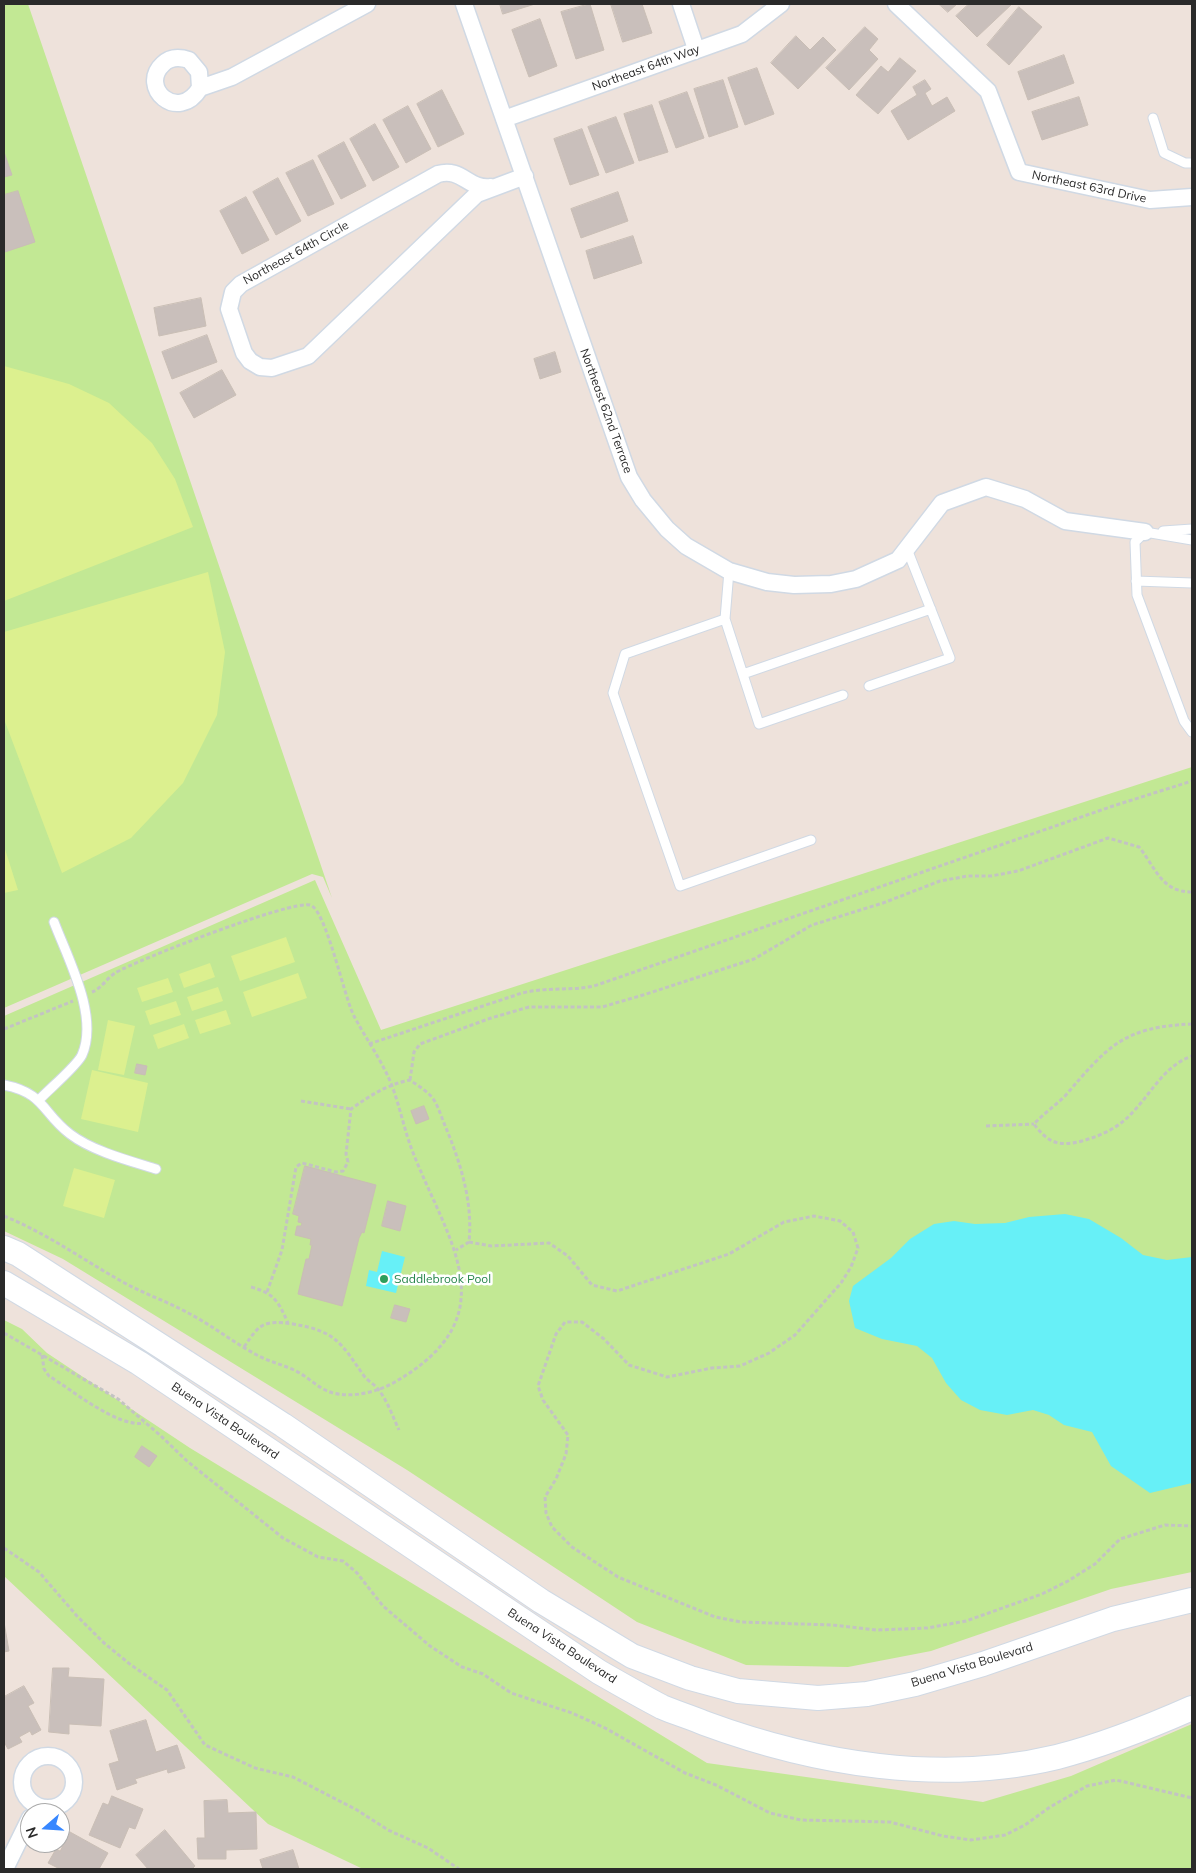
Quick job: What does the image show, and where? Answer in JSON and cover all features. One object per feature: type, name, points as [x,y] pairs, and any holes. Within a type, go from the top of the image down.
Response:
[{"type":"main road","name":"Buena Vista Boulevard","points":[[4,1248],[18,1254],[283,1425],[541,1600],[632,1656],[690,1678],[738,1691],[818,1698],[867,1694],[915,1684],[983,1664],[1113,1619],[1192,1600]]},
{"type":"main road","name":"Buena Vista Boulevard","points":[[4,1284],[139,1363],[599,1672],[663,1707],[746,1738],[804,1753],[881,1767],[931,1770],[1004,1766],[1065,1754],[1154,1725],[1192,1708]]},
{"type":"street","points":[[200,88],[232,78],[367,4]]},
{"type":"street","name":"Northeast 62nd Terrace","points":[[464,4],[629,477],[643,500],[667,529],[686,546],[729,571],[767,582],[794,585],[831,584],[856,579],[898,560],[942,504],[986,487],[1025,498],[1065,521],[1145,532]]},
{"type":"street","points":[[681,4],[696,49]]},
{"type":"street","name":"Northeast 64th Way","points":[[504,119],[742,34],[781,4]]},
{"type":"street","name":"Northeast 63rd Drive","points":[[896,4],[988,91],[1019,172],[1150,200],[1192,197]]},
{"type":"street","name":"Northeast 64th Circle","points":[[491,187],[475,186],[453,173],[438,174],[240,284],[233,292],[229,309],[247,357],[256,366],[272,368],[314,352],[477,194],[491,187],[525,176]]},
{"type":"street","points":[[5,1869],[20,1838]]},
{"type":"lane","points":[[1153,118],[1164,154],[1185,163],[1192,163]]},
{"type":"lane","name":"Northeast 62nd Terrace","points":[[1145,532],[1192,529]]},
{"type":"lane","points":[[1145,532],[1134,542],[1137,595],[1184,721],[1192,732]]},
{"type":"lane","name":"Northeast 62nd Terrace","points":[[1145,532],[1192,540]]},
{"type":"lane","points":[[869,686],[950,658],[907,549]]},
{"type":"lane","points":[[729,571],[726,619],[760,724],[843,695]]},
{"type":"lane","points":[[1136,581],[1192,583]]},
{"type":"lane","points":[[743,674],[931,608]]},
{"type":"lane","points":[[726,619],[625,654],[613,693],[680,886],[812,840]]},
{"type":"lane","points":[[39,1100],[82,1056],[88,1030],[83,997],[54,922]]},
{"type":"lane","points":[[4,1085],[25,1090],[39,1100],[70,1134],[112,1156],[156,1169]]},
{"type":"path","points":[[369,1044],[522,993],[544,988],[574,990],[594,986],[1192,781]]},
{"type":"path","points":[[410,1080],[414,1052],[420,1044],[491,1018],[529,1007],[602,1007],[754,959],[812,925],[883,903],[932,884],[968,876],[991,876],[1018,870],[1108,838],[1139,847],[1158,876],[1170,888],[1192,892]]},
{"type":"path","points":[[4,1030],[83,997],[100,988],[111,975],[128,966],[208,935],[292,905],[310,905],[317,909],[324,925],[349,1007],[391,1084],[411,1149],[456,1250],[462,1279],[461,1306],[451,1331],[434,1354],[396,1381],[378,1389],[351,1395],[330,1392],[295,1370],[257,1356],[191,1314],[147,1295],[64,1245],[20,1222],[4,1216]]},
{"type":"path","points":[[986,1126],[1034,1124],[1054,1107],[1097,1058],[1125,1038],[1150,1029],[1192,1024]]},
{"type":"path","points":[[1034,1124],[1040,1133],[1054,1143],[1066,1146],[1114,1129],[1129,1117],[1168,1071],[1192,1056]]},
{"type":"path","points":[[301,1102],[351,1109],[371,1094],[391,1084],[410,1080],[425,1090],[434,1100],[454,1148],[469,1208],[469,1242]]},
{"type":"path","points":[[267,1292],[282,1250],[296,1167],[302,1163],[336,1172],[343,1171],[348,1162],[346,1154],[351,1109]]},
{"type":"path","points":[[456,1250],[469,1242],[490,1246],[549,1243],[568,1256],[592,1285],[617,1291],[729,1254],[784,1222],[814,1216],[840,1221],[853,1232],[858,1248],[851,1267],[841,1283],[795,1336],[770,1353],[740,1366],[712,1368],[667,1377],[628,1365],[604,1339],[582,1322],[565,1322],[556,1334],[544,1362],[538,1386],[543,1400],[568,1435],[566,1454],[556,1479],[545,1496],[546,1513],[552,1526],[572,1547],[618,1577],[715,1617],[741,1622],[832,1625],[876,1630],[927,1628],[966,1621],[1042,1594],[1068,1582],[1095,1564],[1120,1540],[1165,1526],[1192,1526]]},
{"type":"path","points":[[251,1287],[267,1292],[275,1297],[288,1324]]},
{"type":"path","points":[[244,1347],[255,1330],[264,1322],[305,1326],[332,1337],[347,1349],[366,1377],[378,1389],[399,1430]]},
{"type":"path","points":[[42,1354],[44,1369],[49,1376],[122,1422],[144,1423]]},
{"type":"path","points":[[4,1548],[39,1572],[77,1616],[104,1643],[167,1690],[205,1745],[255,1768],[292,1777],[357,1810],[388,1830],[428,1848],[459,1869]]},
{"type":"green space","points":[[4,4],[28,4],[332,898],[323,877],[312,874],[4,1008]]},
{"type":"green space","points":[[4,366],[69,384],[109,403],[152,443],[175,479],[193,527],[4,601]]},
{"type":"green space","points":[[208,572],[225,652],[217,715],[183,783],[131,838],[62,873],[4,719],[4,632]]},
{"type":"green space","points":[[1192,767],[1192,1572],[1111,1589],[931,1651],[848,1667],[746,1665],[637,1622],[407,1470],[63,1259],[4,1231],[4,1016],[315,880],[381,1030]]},
{"type":"green space","points":[[4,846],[18,890],[4,893]]},
{"type":"green space","points":[[286,937],[295,962],[240,981],[231,956]]},
{"type":"green space","points":[[210,963],[215,977],[184,988],[179,974]]},
{"type":"green space","points":[[298,973],[307,998],[252,1017],[243,992]]},
{"type":"green space","points":[[168,978],[173,992],[142,1002],[137,988]]},
{"type":"green space","points":[[218,987],[223,1001],[192,1011],[187,997]]},
{"type":"green space","points":[[176,1001],[181,1015],[150,1025],[145,1011]]},
{"type":"green space","points":[[226,1010],[231,1024],[200,1034],[195,1020]]},
{"type":"green space","points":[[108,1020],[135,1026],[124,1075],[98,1070]]},
{"type":"green space","points":[[184,1024],[189,1038],[158,1049],[153,1035]]},
{"type":"green space","points":[[92,1070],[148,1083],[138,1132],[81,1119]]},
{"type":"green space","points":[[74,1168],[115,1180],[104,1218],[63,1206]]},
{"type":"green space","points":[[4,1320],[22,1329],[47,1353],[190,1448],[707,1763],[983,1802],[1071,1776],[1192,1724],[1192,1869],[363,1869],[268,1824],[4,1576]]},
{"type":"water","points":[[1065,1214],[1089,1219],[1121,1238],[1143,1255],[1167,1260],[1192,1257],[1192,1483],[1150,1493],[1111,1466],[1092,1432],[1064,1425],[1049,1415],[1033,1410],[1007,1415],[980,1410],[961,1400],[946,1383],[932,1358],[917,1346],[882,1339],[855,1328],[849,1301],[853,1286],[891,1258],[910,1239],[934,1224],[954,1221],[975,1224],[1005,1223],[1029,1217]]},
{"type":"water","name":"Saddlebrook Pool","points":[[382,1251],[405,1257],[396,1293],[366,1286],[369,1270],[377,1272]]},
{"type":"building","points":[[500,4],[535,4],[503,14]]},
{"type":"building","points":[[590,4],[604,50],[576,59],[561,12]]},
{"type":"building","points":[[611,4],[642,4],[652,33],[623,42]]},
{"type":"building","points":[[939,4],[957,4],[948,12]]},
{"type":"building","points":[[969,4],[1012,4],[977,37],[956,16]]},
{"type":"building","points":[[1019,7],[1042,27],[1009,65],[987,45]]},
{"type":"building","points":[[540,19],[557,66],[529,77],[512,30]]},
{"type":"building","points":[[865,27],[878,39],[869,50],[878,59],[849,90],[826,68]]},
{"type":"building","points":[[796,36],[810,50],[823,37],[836,50],[798,89],[771,63]]},
{"type":"building","points":[[1064,55],[1074,83],[1028,100],[1018,72]]},
{"type":"building","points":[[900,58],[916,71],[878,114],[856,95],[881,66],[888,72]]},
{"type":"building","points":[[757,68],[774,114],[745,125],[728,78]]},
{"type":"building","points":[[723,80],[738,127],[709,137],[694,89]]},
{"type":"building","points":[[925,80],[931,89],[925,93],[932,106],[947,97],[955,111],[908,140],[891,111],[917,95],[913,87]]},
{"type":"building","points":[[442,90],[464,134],[438,147],[417,104]]},
{"type":"building","points":[[687,92],[704,138],[676,148],[659,102]]},
{"type":"building","points":[[1079,97],[1088,125],[1042,140],[1032,112]]},
{"type":"building","points":[[652,105],[668,152],[639,161],[624,114]]},
{"type":"building","points":[[408,106],[431,149],[406,163],[383,120]]},
{"type":"building","points":[[616,117],[634,163],[606,173],[588,127]]},
{"type":"building","points":[[375,124],[399,167],[373,181],[350,139]]},
{"type":"building","points":[[582,129],[599,175],[570,185],[554,139]]},
{"type":"building","points":[[344,142],[366,186],[341,199],[318,156]]},
{"type":"building","points":[[4,152],[12,175],[4,177]]},
{"type":"building","points":[[313,160],[334,204],[308,216],[286,173]]},
{"type":"building","points":[[278,178],[301,221],[276,235],[253,192]]},
{"type":"building","points":[[18,191],[35,242],[5,252],[4,195]]},
{"type":"building","points":[[618,192],[628,221],[581,238],[571,209]]},
{"type":"building","points":[[246,197],[269,240],[242,254],[220,211]]},
{"type":"building","points":[[633,236],[642,263],[594,279],[586,251]]},
{"type":"building","points":[[201,298],[206,326],[159,336],[154,308]]},
{"type":"building","points":[[207,335],[217,362],[172,379],[162,352]]},
{"type":"building","points":[[555,352],[561,372],[540,379],[534,359]]},
{"type":"building","points":[[222,370],[236,395],[194,418],[180,393]]},
{"type":"building","points":[[137,1064],[147,1066],[145,1075],[135,1073]]},
{"type":"building","points":[[424,1106],[429,1119],[416,1124],[411,1111]]},
{"type":"building","points":[[305,1166],[376,1185],[364,1233],[362,1232],[359,1238],[342,1306],[298,1294],[306,1259],[309,1259],[312,1245],[310,1245],[311,1239],[295,1235],[297,1226],[301,1226],[302,1223],[298,1222],[299,1216],[293,1214]]},
{"type":"building","points":[[388,1201],[406,1206],[400,1231],[382,1226]]},
{"type":"building","points":[[395,1305],[410,1309],[406,1322],[391,1318]]},
{"type":"building","points":[[142,1446],[157,1456],[149,1467],[135,1457]]},
{"type":"building","points":[[4,1622],[9,1651],[4,1652]]},
{"type":"building","points":[[53,1668],[69,1668],[68,1677],[104,1679],[101,1726],[69,1724],[69,1734],[49,1732]]},
{"type":"building","points":[[24,1686],[34,1703],[28,1706],[41,1730],[32,1735],[30,1731],[19,1737],[22,1742],[8,1749],[4,1742],[4,1697]]},
{"type":"building","points":[[146,1720],[156,1752],[177,1745],[185,1768],[168,1773],[167,1769],[135,1779],[137,1783],[117,1790],[109,1764],[119,1761],[110,1731]]},
{"type":"building","points":[[112,1796],[143,1809],[135,1829],[129,1827],[120,1848],[89,1835],[103,1803],[108,1805]]},
{"type":"building","points":[[227,1800],[228,1813],[256,1812],[257,1849],[226,1850],[226,1859],[198,1859],[197,1838],[205,1838],[204,1801]]},
{"type":"building","points":[[165,1830],[195,1866],[192,1869],[148,1869],[136,1855]]},
{"type":"building","points":[[70,1832],[108,1853],[99,1869],[60,1869],[48,1863],[54,1853],[70,1853]]},
{"type":"building","points":[[293,1850],[299,1869],[263,1869],[260,1860]]},
{"type":"place","name":"Saddlebrook Pool","points":[[384,1279]]}]
